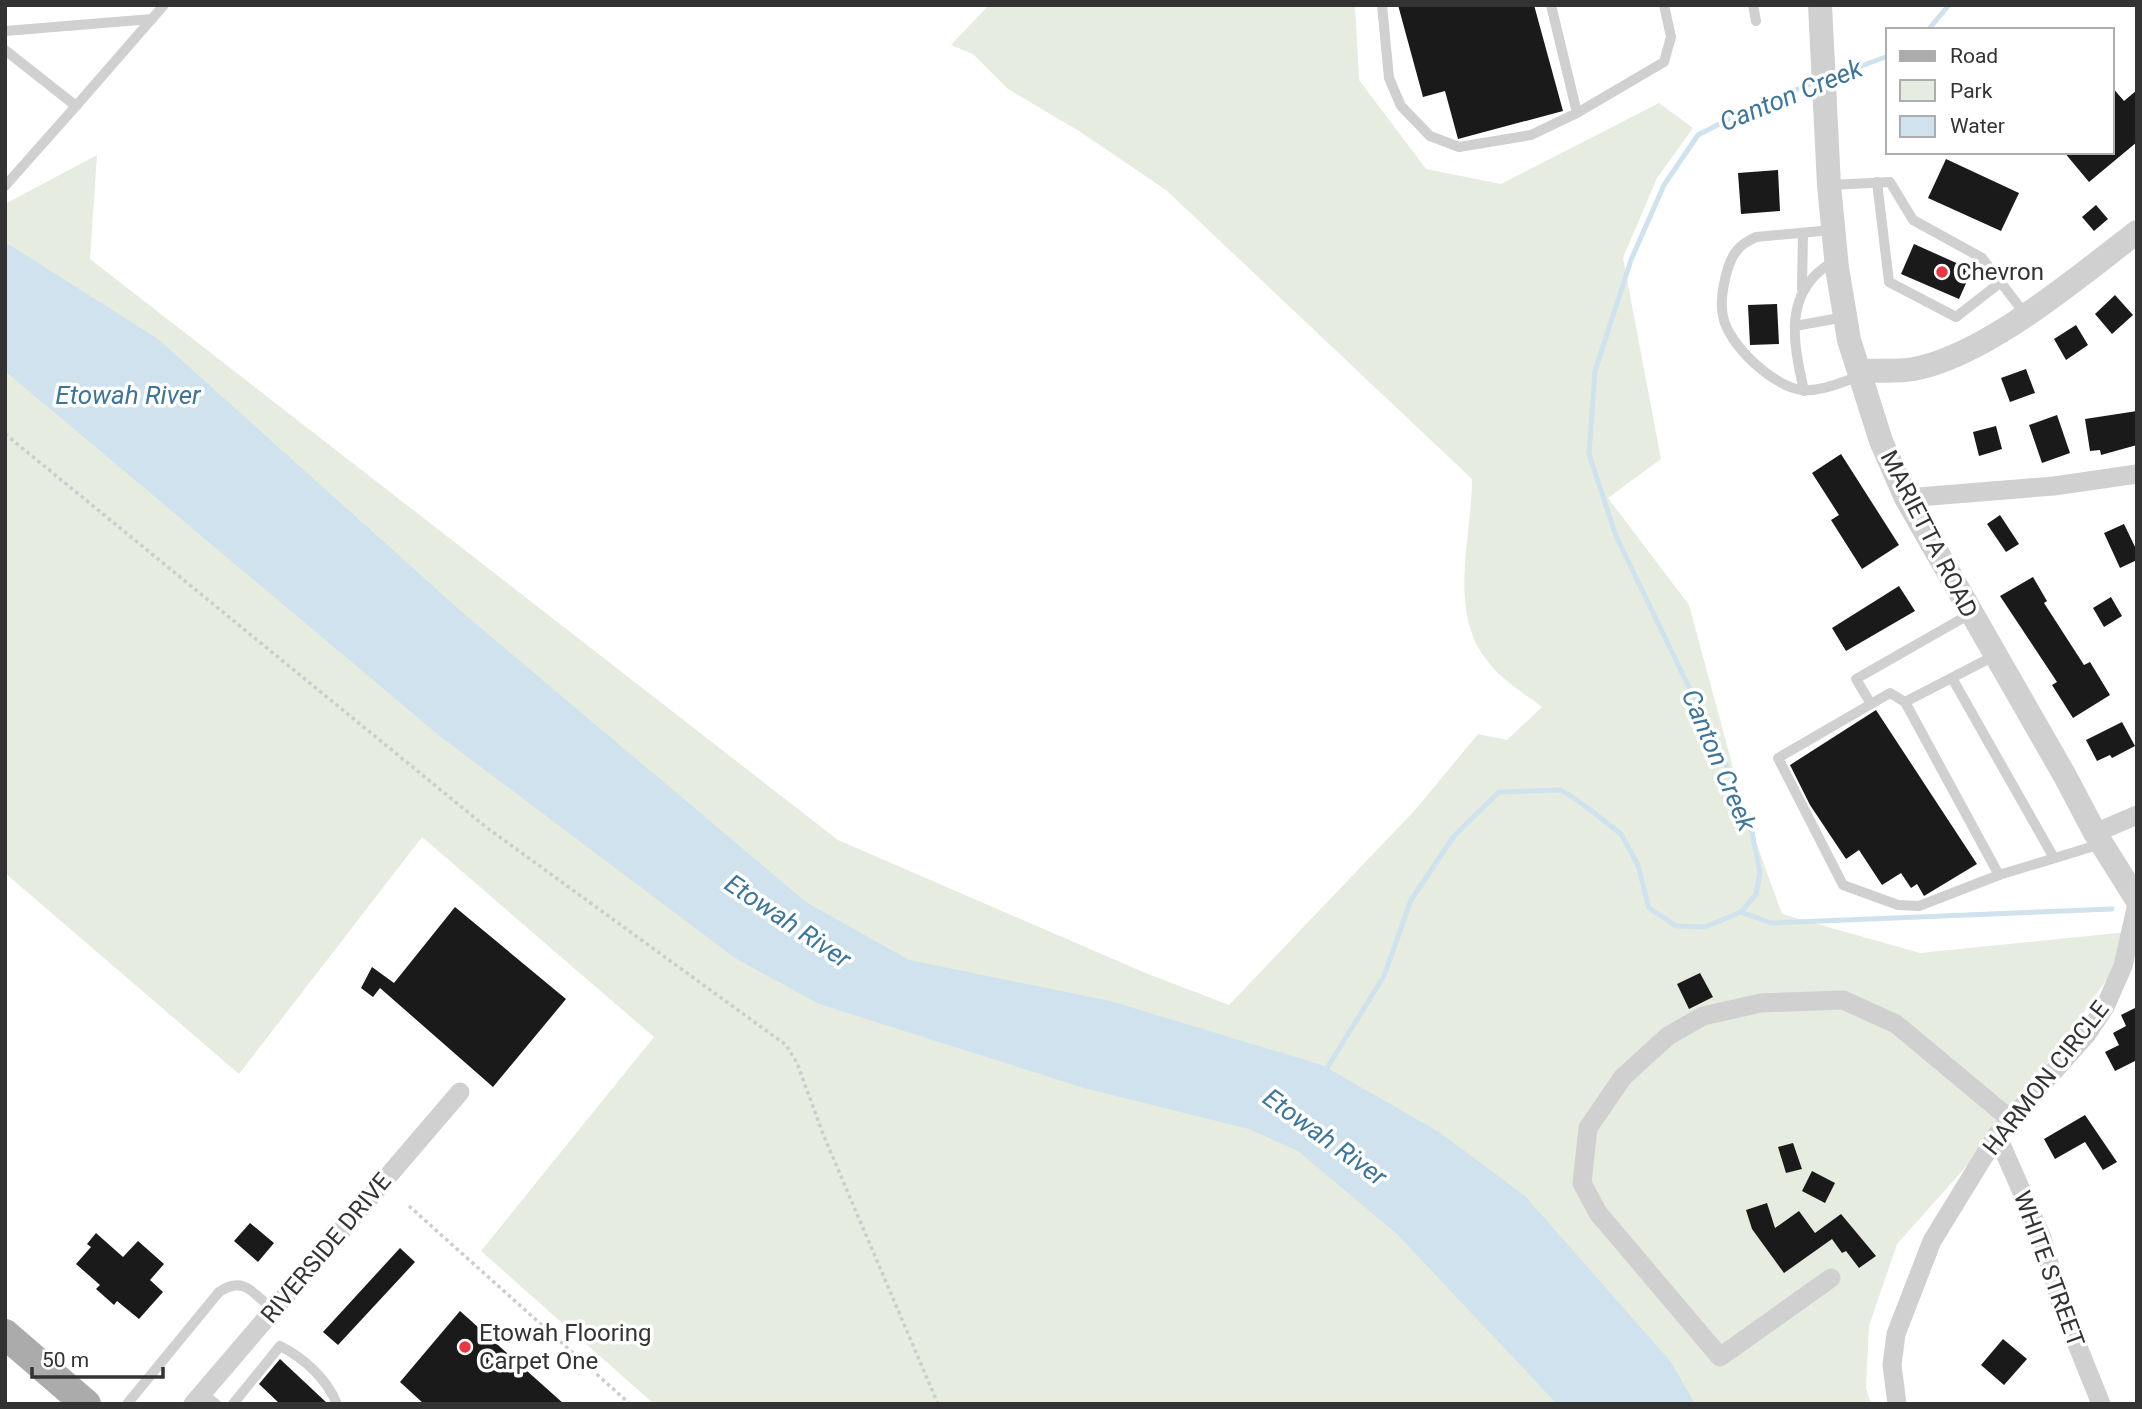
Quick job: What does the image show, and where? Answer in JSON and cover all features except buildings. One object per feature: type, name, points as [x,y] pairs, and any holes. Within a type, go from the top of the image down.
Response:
[{"type":"main road","points":[[5,1334],[86,1404]]},
{"type":"street","name":"MARIETTA ROAD","points":[[1822,17],[1829,133],[1829,185],[1836,260],[1849,340],[1881,441],[1906,498],[2137,902]]},
{"type":"street","points":[[1861,374],[1914,369],[1957,353],[2025,315],[2137,232]]},
{"type":"street","points":[[1906,498],[2054,486],[2137,474]]},
{"type":"street","points":[[2098,838],[2137,815]]},
{"type":"street","name":"HARMON CIRCLE","points":[[1897,1404],[1892,1365],[1896,1334],[1932,1241],[1997,1135],[2087,1034],[2105,1007],[2123,966],[2137,902]]},
{"type":"street","points":[[1831,1278],[1720,1357],[1598,1213],[1582,1183],[1588,1128],[1623,1077],[1668,1036],[1703,1016],[1761,1003],[1843,1000],[1896,1024],[2010,1119]]},
{"type":"street","name":"RIVERSIDE DRIVE","points":[[204,1400],[273,1310],[460,1092]]},
{"type":"street","name":"WHITE STREET","points":[[1997,1135],[2042,1238],[2060,1302],[2101,1404]]},
{"type":"lane","points":[[5,186],[164,5]]},
{"type":"lane","points":[[1382,5],[1389,78],[1401,106],[1430,136],[1459,147],[1531,135],[1577,113],[1664,62],[1671,37],[1664,5]]},
{"type":"lane","points":[[1551,5],[1577,113]]},
{"type":"lane","points":[[1753,5],[1756,21]]},
{"type":"lane","points":[[5,31],[152,19]]},
{"type":"lane","points":[[5,50],[76,106]]},
{"type":"lane","points":[[1829,185],[1890,182],[1913,220],[1982,258],[2025,315]]},
{"type":"lane","points":[[1877,183],[1889,282],[1956,317],[2001,282]]},
{"type":"lane","points":[[1833,230],[1756,237],[1745,242],[1734,253],[1723,298],[1722,316],[1729,333],[1768,376],[1785,387],[1804,391],[1861,374]]},
{"type":"lane","points":[[1803,233],[1802,290],[1795,326],[1804,391]]},
{"type":"lane","points":[[1802,290],[1823,268],[1836,260]]},
{"type":"lane","points":[[1795,326],[1845,317]]},
{"type":"lane","points":[[1871,704],[1856,679],[1970,613]]},
{"type":"lane","points":[[1905,702],[1994,656]]},
{"type":"lane","points":[[1952,678],[2054,858]]},
{"type":"lane","points":[[1998,875],[1905,702],[1890,693],[1778,758],[1843,885],[1898,905],[1919,906],[1998,875],[2054,858],[2098,838]]},
{"type":"lane","points":[[127,1404],[219,1292],[230,1284],[242,1285],[273,1310]]},
{"type":"lane","points":[[233,1404],[280,1346],[313,1370],[331,1390],[337,1404]]},
{"type":"path","points":[[5,435],[486,827],[786,1045],[797,1063],[823,1134],[873,1245],[938,1404]]},
{"type":"path","points":[[409,1206],[630,1404]]},
{"type":"green space","points":[[989,5],[1355,5],[1359,80],[1426,169],[1501,184],[1659,103],[1693,128],[1657,178],[1623,258],[1661,459],[1608,498],[1689,605],[1745,812],[1782,914],[1920,953],[2137,931],[2137,937],[2005,1123],[1897,1244],[1869,1326],[1866,1388],[1871,1404],[654,1404],[481,1251],[654,1037],[422,837],[239,1074],[5,873],[5,204],[97,155],[90,259],[838,840],[1143,972],[1229,1005],[1416,809],[1478,734],[1507,740],[1542,707],[1512,685],[1485,658],[1467,617],[1465,572],[1472,479],[1166,190],[1079,131],[1008,89],[973,54],[951,45]]},
{"type":"water","name":"Etowah River","points":[[5,242],[158,339],[463,613],[806,902],[909,960],[1110,1001],[1322,1065],[1439,1132],[1525,1196],[1671,1362],[1695,1404],[1557,1404],[1397,1234],[1298,1151],[1249,1129],[1084,1088],[819,1004],[735,958],[441,737],[5,371]]},
{"type":"waterway","name":"Canton Creek","points":[[1930,28],[1949,5]]},
{"type":"waterway","name":"Canton Creek","points":[[1829,78],[1886,57]]},
{"type":"waterway","name":"Canton Creek","points":[[1322,1069],[1327,1068],[1384,976],[1411,900],[1454,836],[1499,792],[1561,790],[1584,805],[1621,834],[1638,865],[1649,908],[1676,926],[1705,927],[1741,912],[1756,894],[1760,873],[1752,832],[1725,762],[1616,536],[1589,454],[1595,371],[1631,260],[1664,185],[1698,135],[1760,103],[1817,82]]},
{"type":"waterway","points":[[1741,912],[1771,923],[2112,909]]},
{"type":"place","name":"Chevron","points":[[1942,272]]},
{"type":"place","name":"Etowah Flooring Carpet One","points":[[465,1347]]}]
